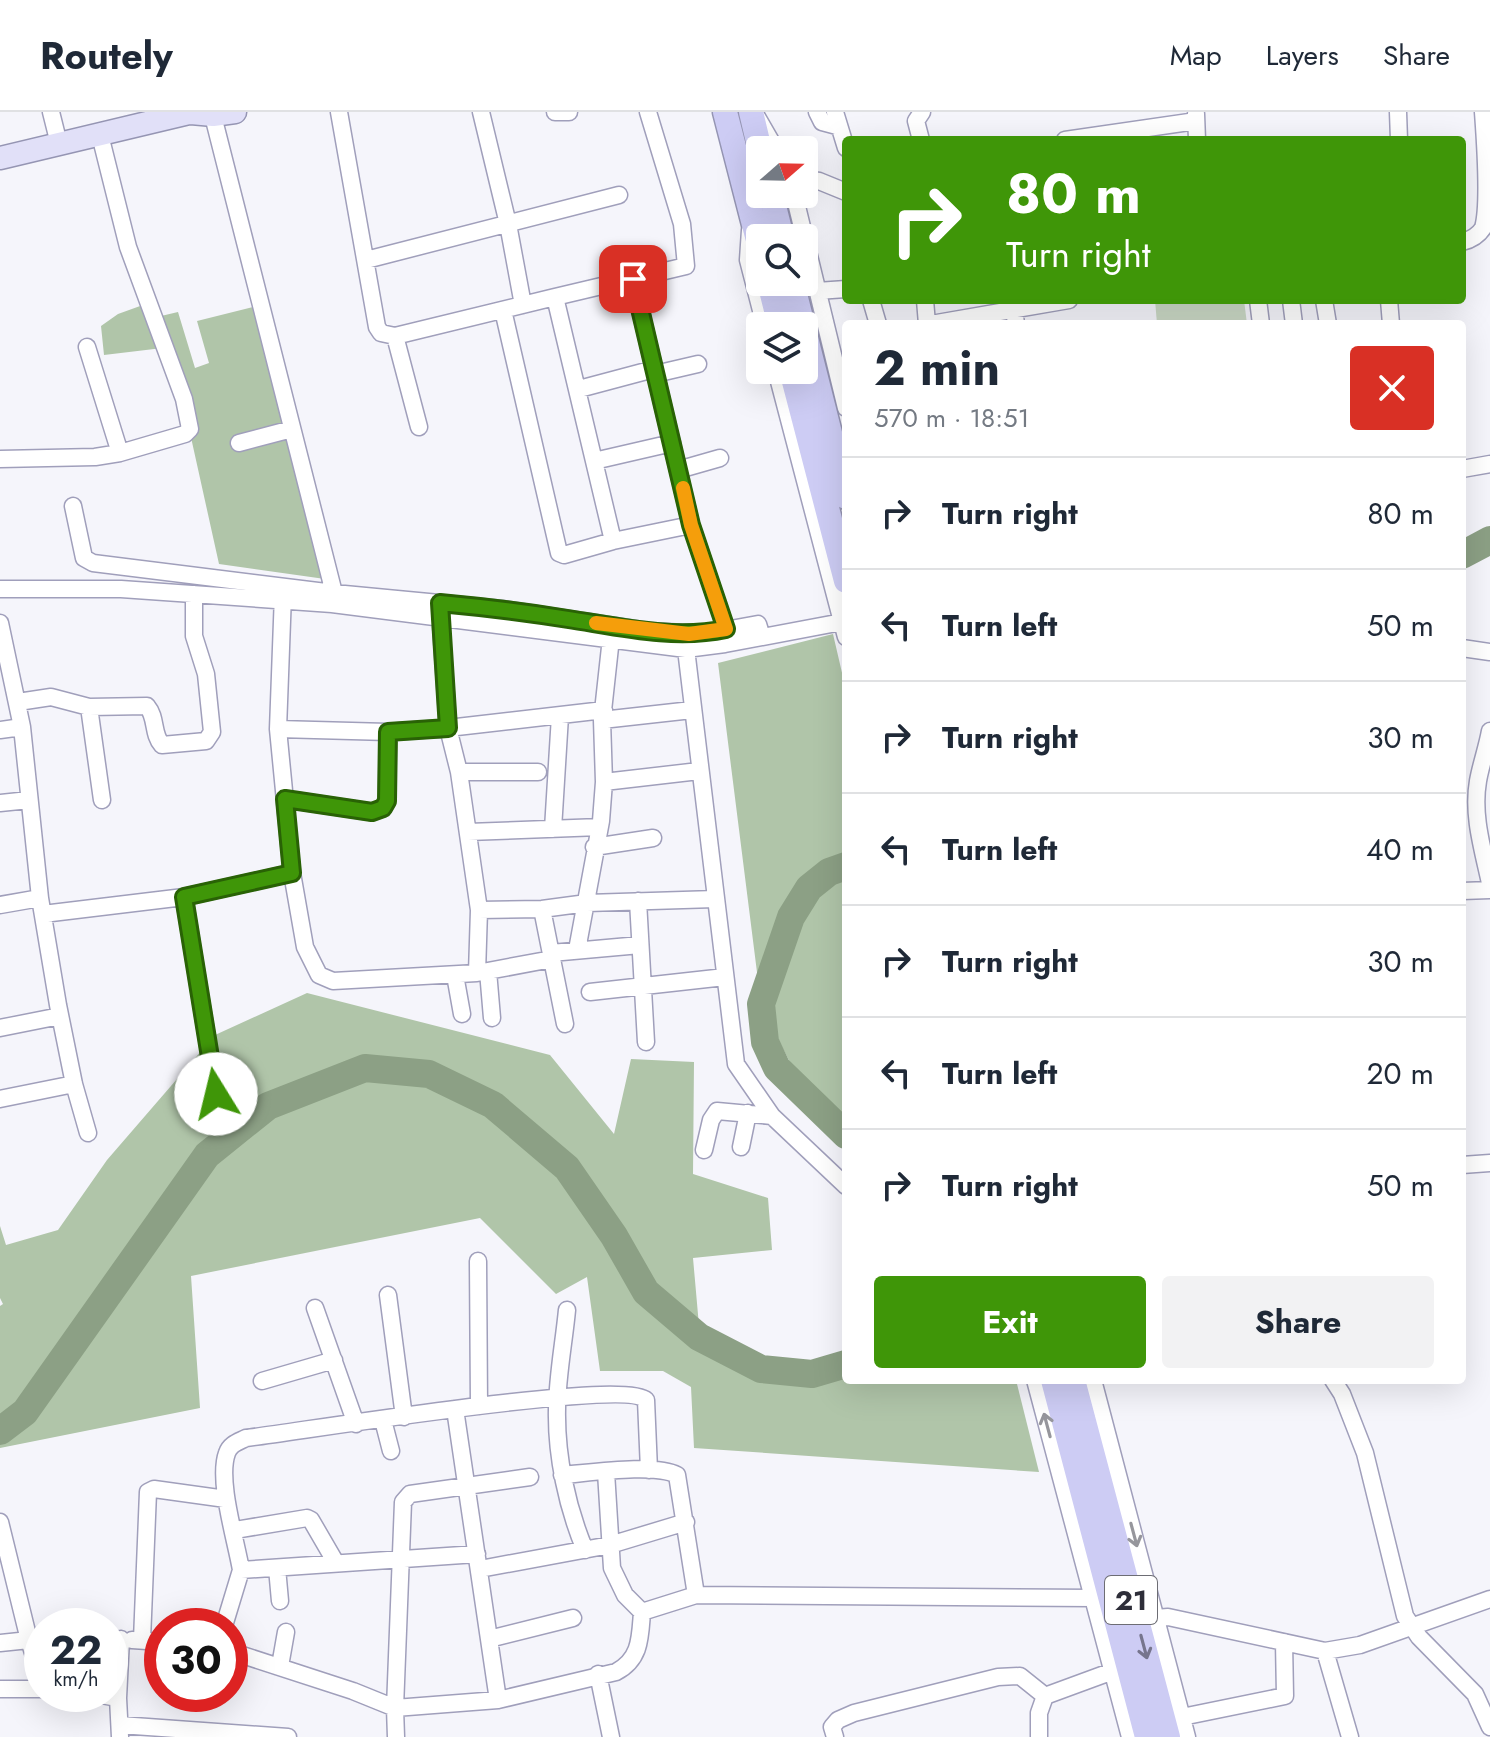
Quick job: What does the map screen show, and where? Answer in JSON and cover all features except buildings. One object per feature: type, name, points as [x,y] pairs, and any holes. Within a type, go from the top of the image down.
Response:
[{"type":"highway","points":[[725,112],[754,224]]},
{"type":"highway","points":[[753,112],[762,136]]},
{"type":"highway","points":[[801,384],[826,418],[842,548]]},
{"type":"highway","points":[[818,384],[842,481]]},
{"type":"highway","name":"21","points":[[1055,1384],[1086,1465],[1168,1737]]},
{"type":"highway","name":"21","points":[[1074,1384],[1086,1465],[1147,1737]]},
{"type":"main road","points":[[0,158],[199,113]]},
{"type":"street","points":[[51,112],[59,144]]},
{"type":"street","points":[[339,112],[377,327],[381,333],[395,336],[686,266],[682,224],[648,112]]},
{"type":"street","points":[[482,112],[523,305]]},
{"type":"street","points":[[555,112],[569,112]]},
{"type":"street","points":[[817,112],[822,122],[836,119]]},
{"type":"street","points":[[920,136],[916,121],[922,112]]},
{"type":"street","points":[[1398,112],[1399,136]]},
{"type":"street","points":[[1466,241],[1486,231],[1488,217],[1490,197],[1483,112]]},
{"type":"street","points":[[199,113],[292,429],[333,598]]},
{"type":"street","points":[[1087,136],[1196,116],[1197,136]]},
{"type":"street","points":[[0,459],[76,458],[120,453],[185,434],[190,429],[184,399],[128,247],[100,135]]},
{"type":"street","points":[[818,181],[842,190]]},
{"type":"street","points":[[366,260],[619,195]]},
{"type":"street","points":[[752,214],[748,260],[761,312]]},
{"type":"street","points":[[633,279],[691,525],[726,629]]},
{"type":"street","points":[[818,291],[842,289]]},
{"type":"street","points":[[818,293],[838,342],[826,418]]},
{"type":"street","points":[[555,297],[613,541]]},
{"type":"street","points":[[972,320],[1015,316],[1056,304]]},
{"type":"street","points":[[503,310],[559,553],[564,555],[691,525]]},
{"type":"street","points":[[395,336],[419,427]]},
{"type":"street","points":[[87,347],[120,453]]},
{"type":"street","points":[[579,389],[698,364]]},
{"type":"street","points":[[780,384],[842,621]]},
{"type":"street","points":[[239,443],[292,429]]},
{"type":"street","points":[[594,461],[672,443]]},
{"type":"street","points":[[678,470],[720,458]]},
{"type":"street","points":[[1466,468],[1490,464]]},
{"type":"street","points":[[73,506],[84,558],[117,578]]},
{"type":"street","points":[[0,589],[117,578],[440,610],[686,649],[760,632],[842,629]]},
{"type":"street","points":[[18,702],[51,697],[89,707],[147,706],[154,720],[157,739],[162,745],[206,741],[212,732],[206,674],[194,636],[200,588]]},
{"type":"street","points":[[283,594],[278,729],[292,873],[305,947],[313,967],[324,979],[483,972],[577,950],[640,945]]},
{"type":"street","points":[[440,610],[502,609],[648,631],[703,634],[758,624],[760,632]]},
{"type":"street","points":[[440,610],[448,728],[459,772],[479,910],[483,972],[492,1018]]},
{"type":"street","points":[[0,623],[6,672],[18,702],[22,727],[42,906],[60,1016],[88,1133]]},
{"type":"street","points":[[577,950],[600,827],[604,782],[603,715],[611,638]]},
{"type":"street","points":[[686,649],[736,1064],[772,1116],[842,1182]]},
{"type":"street","points":[[1466,649],[1490,652]]},
{"type":"street","points":[[89,707],[102,800]]},
{"type":"street","points":[[278,729],[388,732],[560,716],[692,710]]},
{"type":"street","points":[[553,829],[560,716]]},
{"type":"street","points":[[0,730],[22,727]]},
{"type":"street","points":[[1490,731],[1478,782],[1477,806],[1490,883]]},
{"type":"street","points":[[285,799],[372,812],[383,808],[387,801],[388,732]]},
{"type":"street","points":[[604,782],[699,771]]},
{"type":"street","points":[[459,772],[538,772]]},
{"type":"street","points":[[0,803],[29,800]]},
{"type":"street","points":[[468,832],[600,827]]},
{"type":"street","points":[[594,847],[653,838]]},
{"type":"street","points":[[0,905],[42,906],[184,897],[292,873]]},
{"type":"street","points":[[1466,891],[1490,890]]},
{"type":"street","points":[[184,897],[216,1094]]},
{"type":"street","points":[[479,910],[715,899]]},
{"type":"street","points":[[638,901],[646,1042]]},
{"type":"street","points":[[542,909],[565,1024]]},
{"type":"street","points":[[455,975],[462,1014]]},
{"type":"street","points":[[590,992],[725,977]]},
{"type":"street","points":[[0,1028],[60,1016]]},
{"type":"street","points":[[0,1099],[74,1084]]},
{"type":"street","points":[[704,1150],[711,1120],[717,1111],[772,1116]]},
{"type":"street","points":[[741,1147],[748,1113]]},
{"type":"street","points":[[1466,1165],[1490,1163]]},
{"type":"street","points":[[478,1261],[479,1406]]},
{"type":"street","points":[[388,1295],[404,1417]]},
{"type":"street","points":[[315,1308],[356,1424]]},
{"type":"street","points":[[567,1310],[557,1407],[562,1475],[585,1550]]},
{"type":"street","points":[[262,1381],[334,1360]]},
{"type":"street","points":[[1037,1384],[1086,1465],[1156,1618],[1187,1737]]},
{"type":"street","points":[[1093,1384],[1086,1465],[1094,1598],[1130,1737]]},
{"type":"street","points":[[1336,1384],[1365,1453],[1405,1616],[1410,1627],[1483,1692],[1490,1727]]},
{"type":"street","points":[[229,1608],[241,1570],[226,1499],[227,1451],[234,1443],[246,1438],[479,1406],[617,1393],[642,1396],[646,1400],[649,1470]]},
{"type":"street","points":[[455,1409],[498,1700]]},
{"type":"street","points":[[383,1420],[391,1451]]},
{"type":"street","points":[[562,1475],[649,1470],[677,1475],[696,1595]]},
{"type":"street","points":[[248,1656],[395,1708],[498,1700],[616,1672],[631,1661],[639,1647],[642,1612],[625,1595],[612,1568],[606,1472]]},
{"type":"street","points":[[396,1737],[400,1558],[406,1497],[530,1477]]},
{"type":"street","points":[[128,1639],[142,1640],[146,1495],[154,1489],[226,1499]]},
{"type":"street","points":[[235,1530],[307,1518],[336,1563]]},
{"type":"street","points":[[0,1522],[26,1608]]},
{"type":"street","points":[[241,1570],[400,1558],[479,1562],[585,1550],[686,1522]]},
{"type":"street","points":[[277,1568],[280,1601]]},
{"type":"street","points":[[642,1612],[696,1595],[1094,1598]]},
{"type":"street","points":[[1156,1618],[1168,1617],[1325,1651],[1360,1645],[1490,1599]]},
{"type":"street","points":[[489,1639],[573,1618]]},
{"type":"street","points":[[280,1666],[286,1632]]},
{"type":"street","points":[[0,1643],[24,1640]]},
{"type":"street","points":[[1182,1717],[1285,1696],[1284,1642]]},
{"type":"street","points":[[1325,1651],[1350,1737]]},
{"type":"street","points":[[1045,1696],[1113,1671]]},
{"type":"street","points":[[598,1674],[611,1737]]},
{"type":"street","points":[[835,1737],[832,1727],[838,1720],[854,1713],[998,1677],[1020,1676],[1045,1696]]},
{"type":"street","points":[[0,1689],[24,1689]]},
{"type":"street","points":[[1039,1737],[1039,1713],[1045,1696]]},
{"type":"street","points":[[120,1731],[288,1737]]},
{"type":"green space","points":[[154,301],[161,316],[178,312],[195,368],[209,363],[197,321],[253,307],[325,579],[219,564],[171,347],[104,355],[101,326],[118,314]]},
{"type":"green space","points":[[1155,304],[1244,304],[1246,320],[1157,320]]},
{"type":"green space","points":[[833,634],[842,673],[842,1131],[809,1101],[761,1004],[718,663]]},
{"type":"green space","points":[[307,993],[550,1055],[614,1134],[631,1059],[694,1062],[693,1174],[768,1198],[772,1250],[693,1258],[700,1337],[812,1373],[842,1359],[842,1384],[1017,1384],[1039,1472],[694,1448],[691,1387],[663,1371],[600,1371],[587,1277],[556,1294],[480,1218],[191,1276],[200,1408],[0,1448],[0,1306],[3,1304],[0,1298],[0,1226],[6,1245],[58,1230],[107,1160],[215,1035]]},
{"type":"waterway","points":[[1466,553],[1490,540]]},
{"type":"waterway","points":[[842,867],[829,872],[809,888],[791,917],[761,1004],[765,1042],[777,1068],[842,1131]]},
{"type":"waterway","points":[[0,1431],[25,1412],[207,1155],[268,1106],[365,1068],[429,1074],[493,1105],[567,1168],[614,1236],[646,1292],[699,1337],[761,1369],[812,1374],[842,1365]]},
{"type":"slow traffic","points":[[596,623],[689,634],[726,629],[691,525],[683,488]]},
{"type":"route","points":[[216,1094],[184,897],[292,873],[285,799],[372,812],[383,808],[387,801],[388,732],[448,728],[440,603],[648,631],[703,634],[726,629],[691,525],[633,279]]}]
